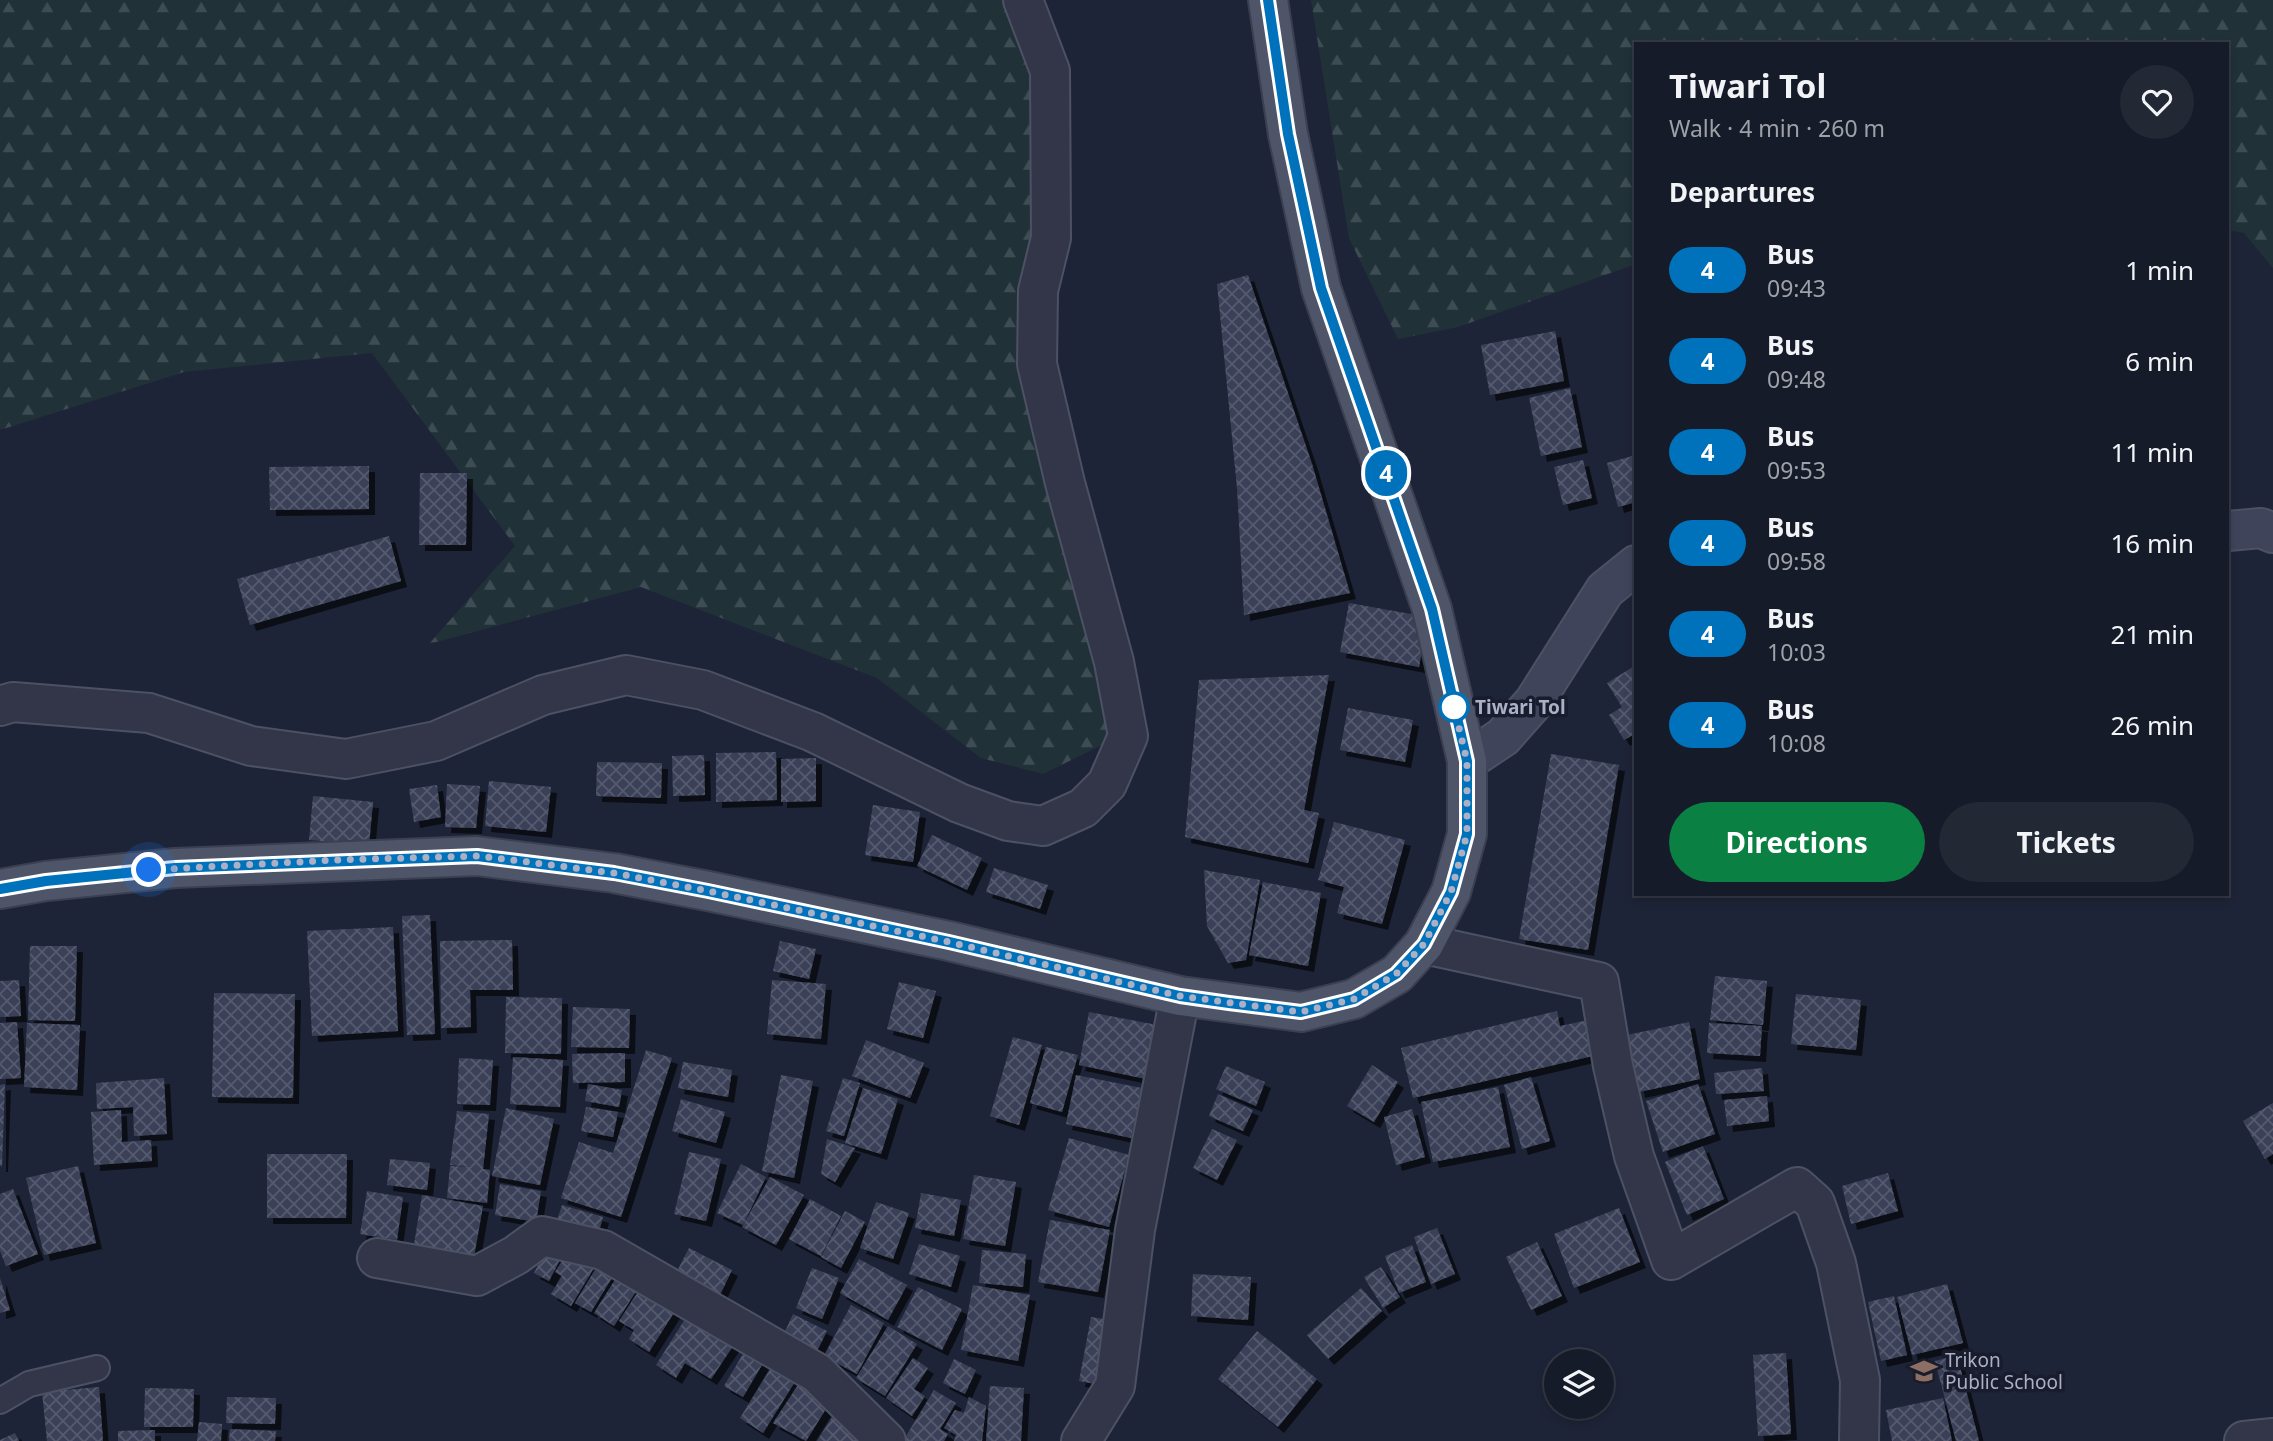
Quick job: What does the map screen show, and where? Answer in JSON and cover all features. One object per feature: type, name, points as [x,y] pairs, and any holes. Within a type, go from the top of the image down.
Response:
[{"type":"main road","points":[[0,890],[46,881],[175,868],[477,856],[614,873],[949,942],[1180,996],[1301,1012],[1354,999],[1396,974],[1424,944],[1451,892],[1467,834],[1467,761],[1432,609],[1321,288],[1288,134],[1268,0]]},
{"type":"street","points":[[0,706],[13,702],[149,713],[251,746],[346,759],[436,741],[543,695],[626,675],[703,690],[813,732],[959,803],[1008,821],[1043,826],[1083,808],[1107,784],[1128,736],[1114,662],[1065,484],[1037,364],[1038,291],[1051,238],[1050,71],[1023,0]]},
{"type":"street","points":[[2229,531],[2261,528],[2273,534]]},
{"type":"street","points":[[1467,761],[1503,737],[1534,702],[1605,590],[1634,567]]},
{"type":"street","points":[[1424,944],[1599,982],[1613,1066],[1634,1156],[1671,1260],[1797,1187],[1815,1203],[1836,1263],[1860,1380],[1859,1441]]},
{"type":"street","points":[[1081,1441],[1115,1386],[1135,1230],[1180,996]]},
{"type":"street","points":[[377,1258],[477,1276],[516,1255],[542,1236],[603,1250],[817,1373],[886,1441]]},
{"type":"street","points":[[2244,1441],[2273,1438]]},
{"type":"lane","points":[[0,1401],[29,1384],[97,1368]]},
{"type":"green space","points":[[0,0],[1024,0],[1054,40],[1034,445],[1121,652],[1106,743],[1043,774],[981,758],[877,678],[641,587],[429,644],[515,546],[372,353],[184,372],[0,430]]},
{"type":"green space","points":[[1311,0],[2273,0],[2273,268],[2244,233],[2229,230],[2229,42],[1634,42],[1634,265],[1458,327],[1398,339],[1349,238]]},
{"type":"building","points":[[1248,275],[1312,464],[1350,593],[1244,615],[1237,488],[1217,284]]},
{"type":"building","points":[[1555,331],[1564,381],[1490,395],[1481,345]]},
{"type":"building","points":[[1570,388],[1582,447],[1541,456],[1529,398]]},
{"type":"building","points":[[1634,456],[1634,503],[1618,507],[1607,463]]},
{"type":"building","points":[[1583,460],[1592,498],[1563,505],[1554,467]]},
{"type":"building","points":[[369,466],[369,509],[270,510],[269,467]]},
{"type":"building","points":[[420,473],[467,473],[466,545],[419,545]]},
{"type":"building","points":[[389,536],[401,581],[250,625],[237,579]]},
{"type":"building","points":[[1349,603],[1428,617],[1419,667],[1340,652]]},
{"type":"building","points":[[1634,666],[1634,734],[1624,740],[1609,715],[1622,707],[1607,683]]},
{"type":"building","points":[[1329,675],[1304,810],[1319,813],[1308,863],[1185,837],[1199,680]]},
{"type":"building","points":[[1348,708],[1413,720],[1405,762],[1340,750]]},
{"type":"building","points":[[776,752],[777,800],[716,802],[716,753]]},
{"type":"building","points":[[1551,754],[1619,765],[1588,950],[1519,939]]},
{"type":"building","points":[[704,755],[705,795],[673,796],[672,756]]},
{"type":"building","points":[[816,758],[816,801],[781,802],[781,759]]},
{"type":"building","points":[[597,762],[662,763],[661,798],[596,796]]},
{"type":"building","points":[[489,781],[551,787],[546,832],[485,826]]},
{"type":"building","points":[[447,784],[480,786],[476,828],[445,827]]},
{"type":"building","points":[[437,785],[441,817],[414,822],[409,789]]},
{"type":"building","points":[[313,796],[373,802],[369,845],[309,840]]},
{"type":"building","points":[[873,805],[920,812],[913,862],[865,855]]},
{"type":"building","points":[[1334,822],[1405,840],[1382,924],[1337,913],[1344,887],[1318,880]]},
{"type":"building","points":[[932,835],[982,858],[967,890],[917,866]]},
{"type":"building","points":[[994,868],[1048,885],[1040,909],[986,892]]},
{"type":"building","points":[[1204,870],[1260,880],[1246,960],[1228,963],[1207,926]]},
{"type":"building","points":[[1263,882],[1321,893],[1308,966],[1249,955]]},
{"type":"building","points":[[430,915],[435,1034],[407,1035],[402,916]]},
{"type":"building","points":[[393,927],[398,1031],[312,1036],[307,931]]},
{"type":"building","points":[[512,940],[513,990],[470,990],[471,1027],[441,1028],[440,941]]},
{"type":"building","points":[[780,941],[816,949],[809,979],[773,971]]},
{"type":"building","points":[[30,946],[77,946],[75,1021],[28,1020]]},
{"type":"building","points":[[1715,976],[1767,981],[1763,1025],[1710,1020]]},
{"type":"building","points":[[19,980],[21,1016],[0,1017],[0,981]]},
{"type":"building","points":[[772,980],[826,984],[821,1039],[767,1034]]},
{"type":"building","points":[[899,982],[936,991],[923,1038],[887,1029]]},
{"type":"building","points":[[214,993],[295,994],[293,1098],[212,1097]]},
{"type":"building","points":[[1796,994],[1861,1000],[1856,1050],[1791,1044]]},
{"type":"building","points":[[506,997],[562,998],[561,1054],[505,1053]]},
{"type":"building","points":[[573,1007],[630,1009],[629,1048],[571,1047]]},
{"type":"building","points":[[1557,1011],[1560,1026],[1593,1019],[1601,1054],[1413,1098],[1401,1048]]},
{"type":"building","points":[[1089,1012],[1157,1025],[1146,1079],[1079,1065]]},
{"type":"building","points":[[17,1022],[21,1078],[0,1079],[0,1023]]},
{"type":"building","points":[[1689,1022],[1700,1079],[1639,1092],[1627,1035]]},
{"type":"building","points":[[27,1023],[80,1025],[77,1090],[24,1087]]},
{"type":"building","points":[[1709,1023],[1762,1026],[1760,1056],[1707,1053]]},
{"type":"building","points":[[1013,1037],[1042,1045],[1019,1125],[990,1116]]},
{"type":"building","points":[[866,1040],[924,1063],[910,1098],[852,1076]]},
{"type":"building","points":[[1046,1047],[1078,1055],[1062,1112],[1030,1103]]},
{"type":"building","points":[[646,1050],[672,1058],[621,1217],[561,1198],[579,1142],[613,1153]]},
{"type":"building","points":[[625,1053],[625,1082],[573,1083],[572,1054]]},
{"type":"building","points":[[513,1057],[563,1060],[560,1107],[510,1104]]},
{"type":"building","points":[[459,1058],[493,1060],[490,1105],[457,1104]]},
{"type":"building","points":[[683,1062],[732,1070],[728,1097],[678,1088]]},
{"type":"building","points":[[1372,1065],[1398,1082],[1374,1122],[1347,1106]]},
{"type":"building","points":[[1226,1066],[1265,1082],[1256,1106],[1216,1089]]},
{"type":"building","points":[[1762,1068],[1764,1091],[1716,1094],[1714,1073]]},
{"type":"building","points":[[781,1075],[813,1081],[794,1178],[762,1171]]},
{"type":"building","points":[[1076,1075],[1142,1088],[1131,1138],[1066,1124]]},
{"type":"building","points":[[1531,1077],[1550,1141],[1522,1149],[1504,1085]]},
{"type":"building","points":[[164,1078],[167,1134],[134,1136],[133,1107],[97,1109],[96,1083]]},
{"type":"building","points":[[843,1078],[860,1083],[844,1136],[826,1131]]},
{"type":"building","points":[[5,1084],[2,1166],[0,1166],[0,1085]]},
{"type":"building","points":[[588,1084],[622,1090],[619,1107],[585,1101]]},
{"type":"building","points":[[1698,1084],[1715,1134],[1663,1152],[1646,1101]]},
{"type":"building","points":[[1498,1087],[1510,1147],[1433,1162],[1421,1102]]},
{"type":"building","points":[[863,1088],[898,1099],[881,1154],[845,1143]]},
{"type":"building","points":[[1218,1094],[1253,1110],[1243,1131],[1209,1116]]},
{"type":"building","points":[[1767,1096],[1769,1121],[1727,1126],[1724,1100]]},
{"type":"building","points":[[681,1099],[725,1112],[716,1143],[672,1131]]},
{"type":"building","points":[[2273,1103],[2273,1154],[2265,1159],[2243,1121]]},
{"type":"building","points":[[586,1107],[618,1112],[613,1137],[581,1131]]},
{"type":"building","points":[[506,1108],[554,1119],[540,1185],[492,1176]]},
{"type":"building","points":[[1412,1109],[1425,1157],[1396,1165],[1384,1117]]},
{"type":"building","points":[[121,1110],[122,1142],[151,1140],[152,1161],[94,1165],[91,1112]]},
{"type":"building","points":[[457,1111],[489,1114],[483,1169],[490,1170],[487,1203],[447,1198],[450,1166],[473,1167],[450,1165]]},
{"type":"building","points":[[1212,1129],[1237,1140],[1217,1180],[1193,1168]]},
{"type":"building","points":[[1069,1138],[1129,1155],[1109,1227],[1048,1210]]},
{"type":"building","points":[[827,1139],[855,1148],[835,1182],[821,1174]]},
{"type":"building","points":[[1703,1146],[1724,1199],[1687,1215],[1665,1162]]},
{"type":"building","points":[[689,1152],[721,1159],[706,1221],[674,1214]]},
{"type":"building","points":[[267,1154],[347,1154],[346,1218],[267,1218]]},
{"type":"building","points":[[390,1159],[430,1163],[427,1190],[387,1185]]},
{"type":"building","points":[[741,1164],[766,1177],[743,1225],[717,1213]]},
{"type":"building","points":[[78,1166],[96,1243],[44,1255],[26,1178]]},
{"type":"building","points":[[1888,1173],[1898,1211],[1851,1224],[1842,1186]]},
{"type":"building","points":[[974,1175],[1016,1182],[1005,1246],[963,1239]]},
{"type":"building","points":[[770,1177],[804,1195],[776,1245],[742,1227]]},
{"type":"building","points":[[500,1184],[541,1191],[536,1222],[495,1215]]},
{"type":"building","points":[[13,1189],[38,1254],[6,1266],[0,1251],[0,1194]]},
{"type":"building","points":[[367,1191],[403,1197],[397,1240],[360,1234]]},
{"type":"building","points":[[921,1193],[961,1200],[954,1236],[915,1228]]},
{"type":"building","points":[[422,1195],[483,1206],[473,1262],[413,1251]]},
{"type":"building","points":[[810,1199],[841,1216],[821,1256],[789,1239]]},
{"type":"building","points":[[876,1202],[909,1213],[893,1259],[860,1248]]},
{"type":"building","points":[[562,1205],[603,1217],[596,1242],[554,1230]]},
{"type":"building","points":[[1619,1208],[1640,1262],[1574,1288],[1554,1234]]},
{"type":"building","points":[[845,1211],[865,1222],[841,1268],[821,1257]]},
{"type":"building","points":[[1050,1220],[1110,1230],[1098,1292],[1038,1282]]},
{"type":"building","points":[[1437,1228],[1455,1274],[1431,1284],[1414,1237]]},
{"type":"building","points":[[550,1242],[565,1250],[549,1281],[534,1273]]},
{"type":"building","points":[[1537,1242],[1562,1296],[1531,1310],[1506,1257]]},
{"type":"building","points":[[919,1244],[960,1256],[951,1287],[909,1274]]},
{"type":"building","points":[[1412,1245],[1426,1282],[1399,1293],[1385,1256]]},
{"type":"building","points":[[571,1247],[597,1263],[571,1306],[551,1294],[562,1276],[555,1272]]},
{"type":"building","points":[[689,1248],[732,1270],[717,1301],[673,1279]]},
{"type":"building","points":[[982,1250],[1026,1254],[1023,1287],[979,1283]]},
{"type":"building","points":[[602,1258],[618,1268],[591,1312],[575,1303]]},
{"type":"building","points":[[859,1259],[907,1285],[888,1320],[840,1293]]},
{"type":"building","points":[[625,1264],[645,1277],[614,1326],[594,1313]]},
{"type":"building","points":[[1381,1267],[1400,1297],[1383,1308],[1364,1277]]},
{"type":"building","points":[[812,1268],[839,1278],[822,1319],[796,1308]]},
{"type":"building","points":[[1193,1274],[1251,1277],[1248,1320],[1191,1316]]},
{"type":"building","points":[[0,1278],[10,1310],[0,1313]]},
{"type":"building","points":[[647,1278],[682,1300],[649,1352],[629,1339],[634,1330],[619,1321]]},
{"type":"building","points":[[1947,1284],[1963,1343],[1912,1355],[1897,1297]]},
{"type":"building","points":[[973,1285],[1030,1295],[1018,1361],[961,1350]]},
{"type":"building","points":[[918,1287],[962,1309],[942,1350],[897,1327]]},
{"type":"building","points":[[1361,1288],[1382,1311],[1328,1359],[1307,1335]]},
{"type":"building","points":[[1894,1296],[1907,1355],[1881,1361],[1868,1302]]},
{"type":"building","points":[[851,1305],[884,1323],[857,1374],[824,1356]]},
{"type":"building","points":[[692,1308],[739,1337],[711,1379],[685,1363],[676,1378],[656,1365]]},
{"type":"building","points":[[793,1314],[827,1331],[815,1355],[782,1338]]},
{"type":"building","points":[[1091,1317],[1117,1321],[1106,1386],[1079,1381]]},
{"type":"building","points":[[888,1326],[917,1344],[885,1396],[856,1378]]},
{"type":"building","points":[[1257,1331],[1317,1379],[1278,1427],[1218,1379]]},
{"type":"building","points":[[750,1342],[769,1353],[743,1397],[724,1386]]},
{"type":"building","points":[[1786,1353],[1791,1434],[1758,1436],[1753,1355]]},
{"type":"building","points":[[1957,1355],[1979,1441],[1956,1441],[1935,1361]]},
{"type":"building","points":[[777,1358],[801,1372],[763,1433],[740,1418]]},
{"type":"building","points":[[913,1358],[928,1368],[914,1389],[925,1396],[912,1416],[886,1398]]},
{"type":"building","points":[[954,1359],[976,1370],[965,1394],[943,1383]]},
{"type":"building","points":[[804,1376],[834,1396],[806,1441],[773,1423]]},
{"type":"building","points":[[990,1386],[1024,1388],[1021,1441],[986,1441]]},
{"type":"building","points":[[99,1387],[103,1441],[47,1441],[42,1392]]},
{"type":"building","points":[[145,1388],[194,1389],[193,1427],[144,1427]]},
{"type":"building","points":[[934,1390],[956,1403],[940,1429],[948,1434],[944,1441],[903,1441]]},
{"type":"building","points":[[227,1397],[276,1398],[275,1424],[226,1423]]},
{"type":"building","points":[[969,1397],[986,1406],[982,1441],[954,1441],[956,1435],[944,1428],[955,1410],[964,1413]]},
{"type":"building","points":[[1943,1398],[1952,1441],[1892,1441],[1886,1410]]},
{"type":"building","points":[[834,1414],[862,1431],[856,1441],[817,1441]]},
{"type":"building","points":[[199,1422],[222,1424],[221,1441],[197,1441]]},
{"type":"building","points":[[230,1429],[276,1431],[275,1441],[229,1441]]},
{"type":"building","points":[[155,1430],[155,1441],[118,1441],[118,1431]]},
{"type":"building","points":[[15,1433],[19,1441],[0,1441],[0,1440]]},
{"type":"bus line","name":"4","points":[[0,889],[46,881],[175,868],[477,856],[614,873],[708,891],[949,942],[1180,996],[1229,1003],[1301,1012],[1354,999],[1396,974],[1424,944],[1451,892],[1467,834],[1467,761],[1432,609],[1321,288],[1288,134],[1268,0]]},
{"type":"place","name":"Tiwari Tol","points":[[1454,707]]},
{"type":"place","name":"Trikon Public School","points":[[1924,1371]]},
{"type":"route","points":[[149,870],[335,860],[477,856],[504,859],[614,873],[708,891],[949,942],[1180,996],[1301,1012],[1354,999],[1396,974],[1424,944],[1451,892],[1467,834],[1467,761],[1454,707]]}]
